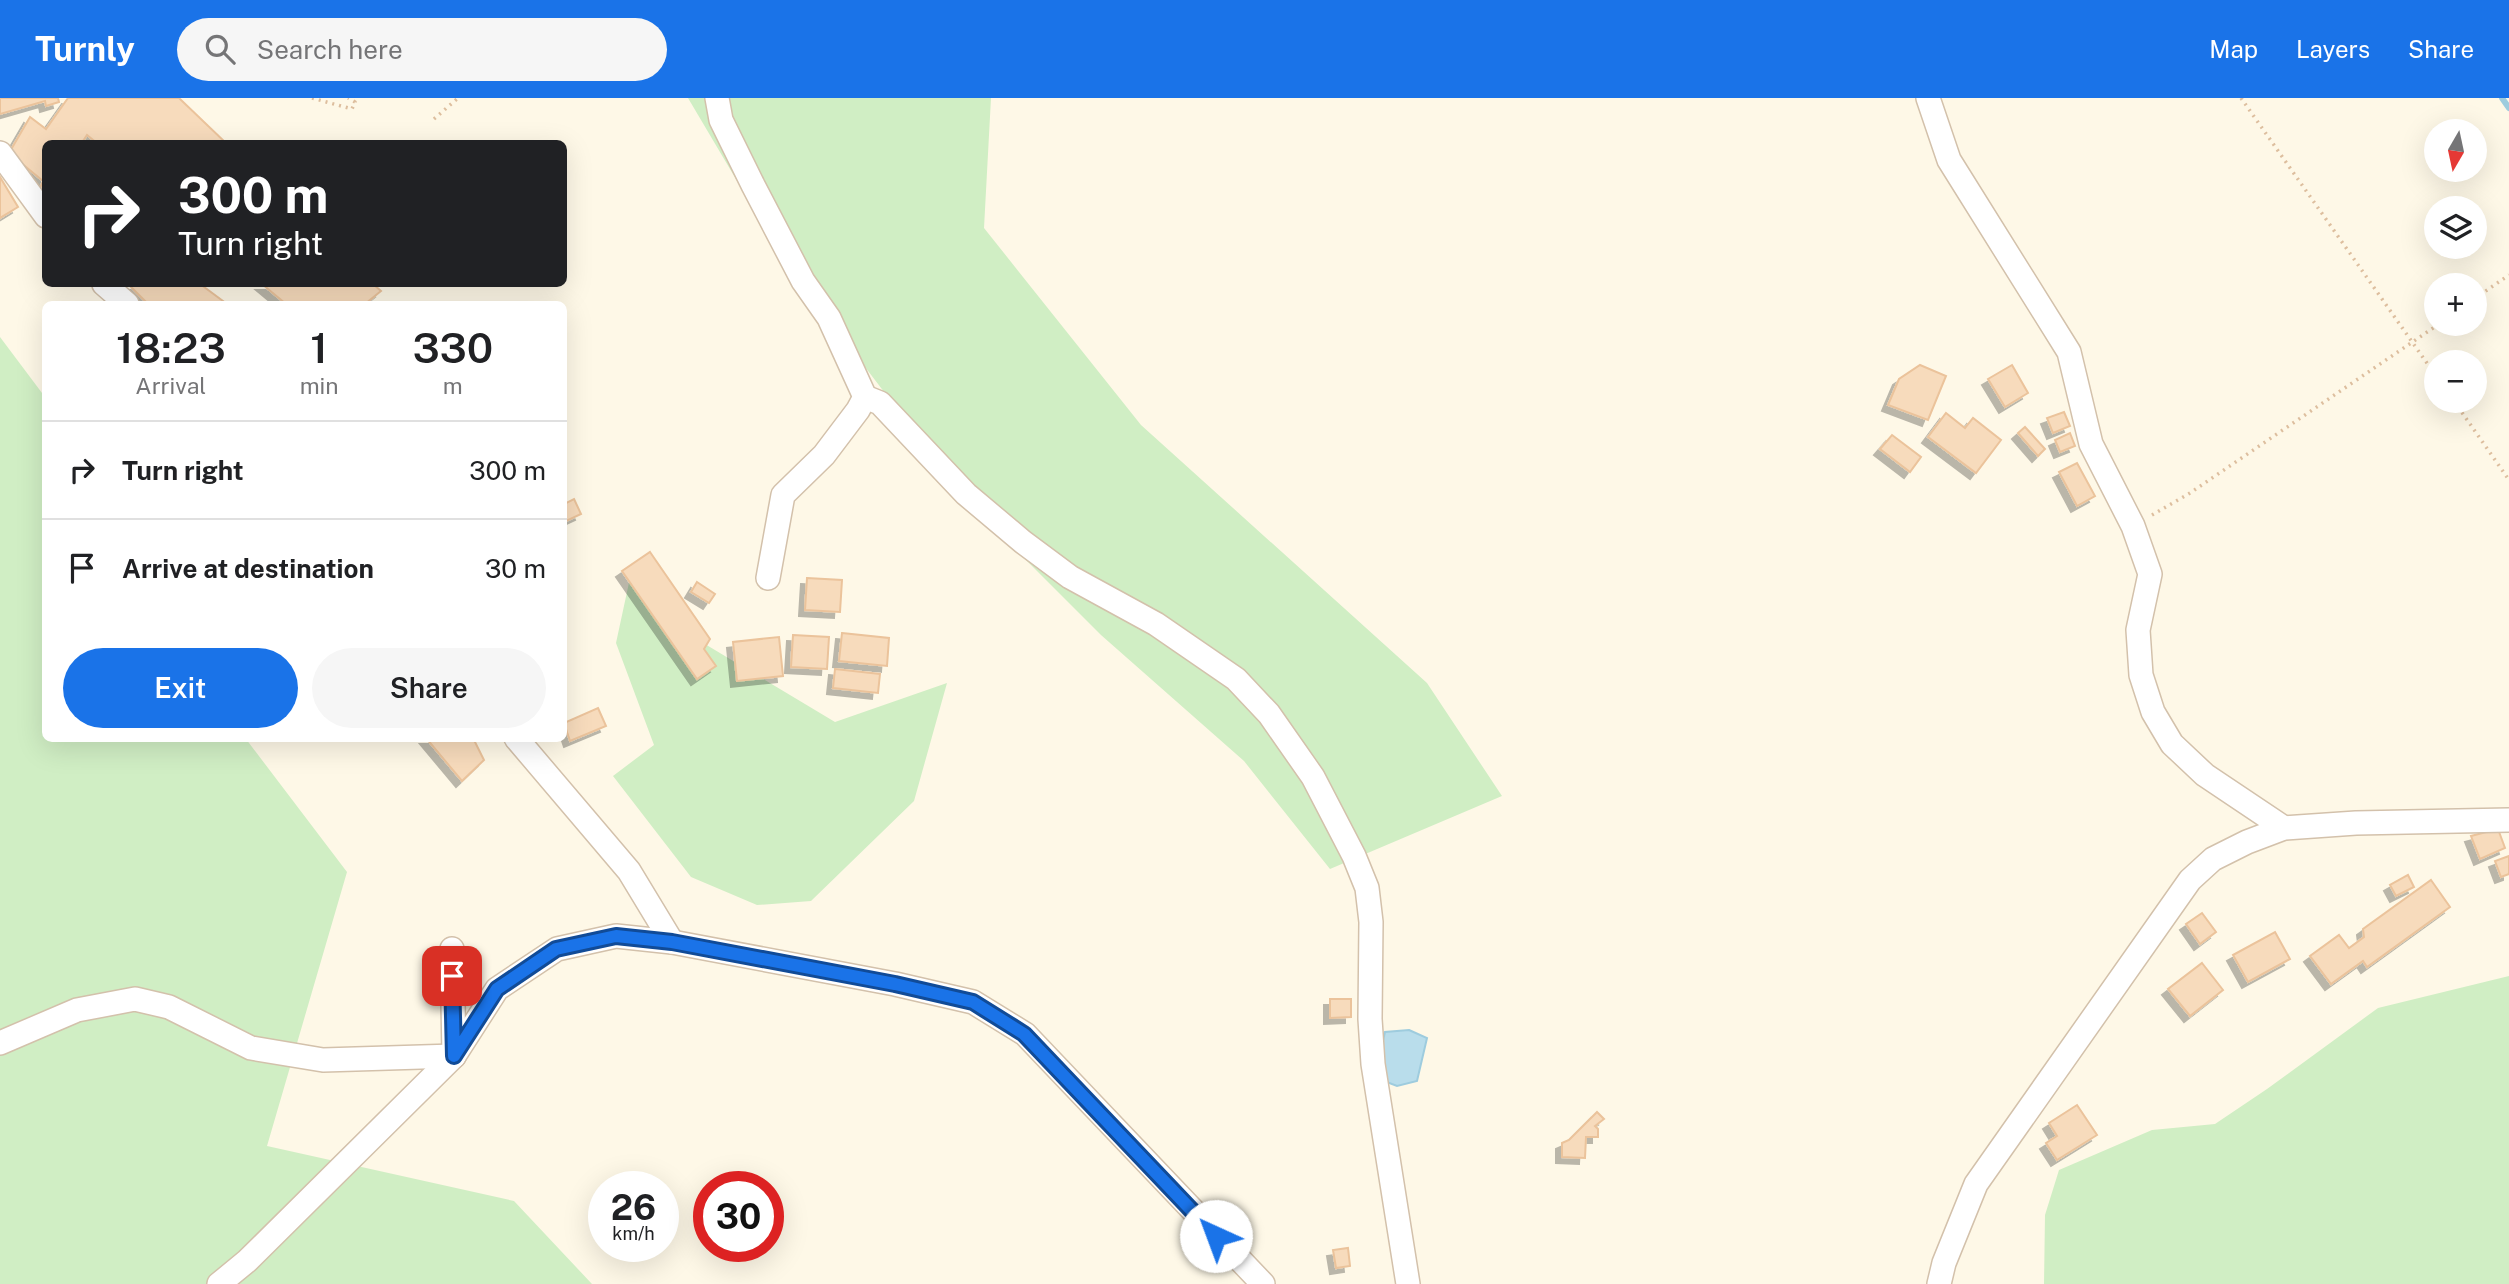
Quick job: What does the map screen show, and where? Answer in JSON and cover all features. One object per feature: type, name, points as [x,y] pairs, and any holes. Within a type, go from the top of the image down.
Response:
[{"type":"street","points":[[717,98],[721,120],[803,281],[829,318],[865,397],[880,403],[966,494],[1023,542],[1070,577],[1156,624],[1236,679],[1269,714],[1313,777],[1354,856],[1367,888],[1371,922],[1370,1019],[1373,1064],[1408,1284]]},
{"type":"street","points":[[1928,98],[1949,160],[2070,352],[2091,444],[2133,526],[2150,574],[2138,630],[2141,675],[2153,712],[2172,744],[2206,775],[2284,828]]},
{"type":"street","points":[[0,153],[42,211]]},
{"type":"street","points":[[107,287],[124,301]]},
{"type":"street","points":[[768,578],[783,495],[824,455],[865,397]]},
{"type":"street","points":[[519,742],[629,871],[672,942]]},
{"type":"street","points":[[1939,1284],[1944,1263],[1976,1184],[2190,880],[2213,859],[2284,828],[2509,820]]},
{"type":"street","points":[[219,1284],[247,1261],[454,1056],[497,989],[556,949],[616,936],[672,942],[895,984],[973,1002],[1024,1034],[1263,1284]]},
{"type":"street","points":[[452,950],[454,1056]]},
{"type":"street","points":[[0,1043],[77,1010],[135,999],[169,1007],[251,1048],[323,1060],[454,1056]]},
{"type":"path","points":[[312,98],[352,109],[355,102],[348,98]]},
{"type":"path","points":[[434,119],[458,98]]},
{"type":"path","points":[[2241,98],[2424,359]]},
{"type":"path","points":[[2487,290],[2509,275]]},
{"type":"path","points":[[2133,526],[2190,493],[2424,334]]},
{"type":"path","points":[[2462,413],[2509,480]]},
{"type":"green space","points":[[688,98],[991,98],[984,228],[1141,425],[1427,683],[1502,796],[1330,869],[1244,761],[1101,635],[968,502],[785,262]]},
{"type":"green space","points":[[0,337],[42,393],[42,742],[248,742],[347,872],[267,1146],[514,1201],[592,1284],[0,1284]]},
{"type":"green space","points":[[630,578],[670,623],[835,722],[947,683],[914,801],[811,901],[757,905],[691,877],[613,776],[654,745],[616,643]]},
{"type":"green space","points":[[2509,976],[2509,1284],[2044,1284],[2045,1215],[2059,1170],[2152,1130],[2215,1124],[2378,1008]]},
{"type":"water","points":[[1409,1030],[1427,1038],[1417,1081],[1397,1086],[1384,1081],[1381,1049],[1385,1032]]},
{"type":"building","points":[[0,98],[58,98],[59,102],[46,106],[45,101],[0,114]]},
{"type":"building","points":[[68,98],[179,98],[223,140],[93,140],[87,135],[84,140],[42,140],[42,180],[9,153],[30,117],[46,129]]},
{"type":"building","points":[[0,177],[18,207],[0,218]]},
{"type":"building","points":[[131,287],[204,287],[223,301],[145,301]]},
{"type":"building","points":[[266,287],[376,287],[381,291],[369,301],[282,301]]},
{"type":"building","points":[[1920,365],[1946,376],[1928,420],[1888,405],[1899,379]]},
{"type":"building","points":[[2012,365],[2028,393],[2005,407],[1988,379]]},
{"type":"building","points":[[2064,412],[2070,426],[2053,433],[2047,418]]},
{"type":"building","points":[[1946,413],[1965,428],[1973,418],[2001,440],[1976,473],[1928,437]]},
{"type":"building","points":[[2025,427],[2045,449],[2038,456],[2018,433]]},
{"type":"building","points":[[2070,433],[2075,446],[2060,452],[2055,440]]},
{"type":"building","points":[[1892,435],[1921,457],[1910,472],[1880,449]]},
{"type":"building","points":[[2077,463],[2095,496],[2077,506],[2059,472]]},
{"type":"building","points":[[574,499],[581,514],[567,521],[567,502]]},
{"type":"building","points":[[650,552],[710,639],[704,649],[716,666],[697,679],[622,571]]},
{"type":"building","points":[[807,578],[842,580],[840,612],[805,610]]},
{"type":"building","points":[[697,582],[715,594],[709,603],[691,592]]},
{"type":"building","points":[[842,633],[889,638],[887,666],[839,661]]},
{"type":"building","points":[[793,635],[829,637],[827,669],[791,667]]},
{"type":"building","points":[[779,637],[783,676],[737,681],[733,642]]},
{"type":"building","points":[[835,669],[880,674],[878,693],[833,688]]},
{"type":"building","points":[[598,708],[606,726],[570,741],[567,722]]},
{"type":"building","points":[[429,742],[475,742],[484,760],[462,781]]},
{"type":"building","points":[[2498,829],[2505,848],[2480,859],[2471,836]]},
{"type":"building","points":[[2509,856],[2509,874],[2501,877],[2495,861]]},
{"type":"building","points":[[2408,875],[2414,887],[2396,896],[2390,885]]},
{"type":"building","points":[[2431,880],[2450,907],[2367,967],[2363,961],[2331,984],[2310,956],[2339,935],[2349,948],[2364,937],[2363,929]]},
{"type":"building","points":[[2202,913],[2216,932],[2200,944],[2186,924]]},
{"type":"building","points":[[2275,932],[2290,959],[2248,982],[2233,955]]},
{"type":"building","points":[[2202,963],[2223,990],[2190,1016],[2168,989]]},
{"type":"building","points":[[1330,999],[1351,999],[1351,1017],[1330,1018]]},
{"type":"building","points":[[2077,1105],[2097,1135],[2057,1160],[2046,1143],[2057,1136],[2049,1123]]},
{"type":"building","points":[[1597,1112],[1604,1119],[1595,1126],[1598,1129],[1598,1137],[1586,1137],[1585,1158],[1562,1157],[1562,1143],[1569,1140]]},
{"type":"building","points":[[1348,1248],[1350,1266],[1336,1268],[1333,1250]]},
{"type":"waterway","points":[[2502,98],[2509,108]]},
{"type":"route","points":[[452,976],[454,1056],[497,989],[556,949],[616,936],[672,942],[895,984],[973,1002],[1024,1034],[1216,1236]]}]
